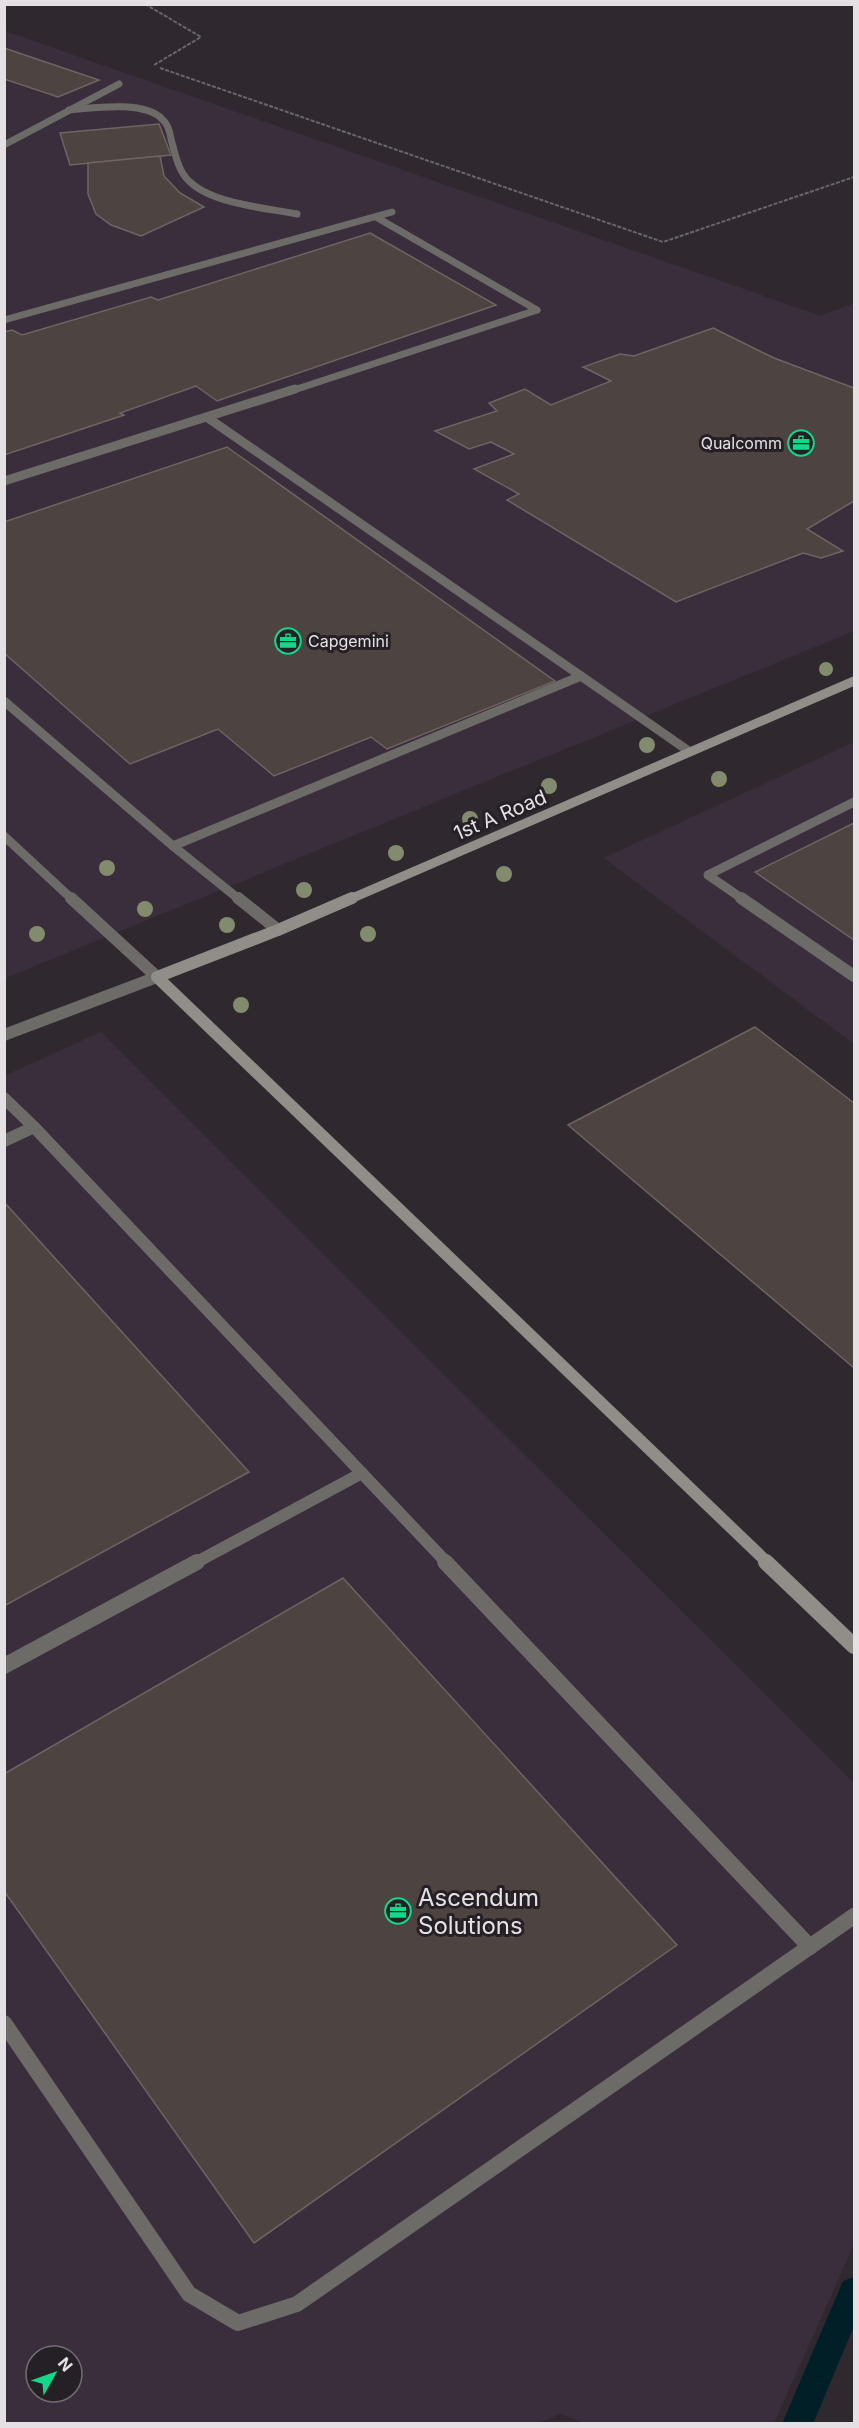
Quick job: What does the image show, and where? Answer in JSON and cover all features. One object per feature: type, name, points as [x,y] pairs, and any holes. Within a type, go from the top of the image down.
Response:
[{"type":"street","points":[[4,145],[119,84]]},
{"type":"street","points":[[69,110],[129,107],[147,111],[161,118],[183,176],[195,187],[225,198],[297,214]]},
{"type":"street","points":[[4,320],[392,212]]},
{"type":"street","points":[[4,481],[208,418],[537,310],[375,217]]},
{"type":"street","points":[[208,418],[690,752]]},
{"type":"street","points":[[173,846],[581,676]]},
{"type":"street","name":"1st A Road","points":[[157,977],[278,930],[855,681]]},
{"type":"street","points":[[4,701],[173,846],[278,930]]},
{"type":"street","points":[[855,802],[708,874],[855,976]]},
{"type":"street","points":[[4,836],[157,977],[855,1646]]},
{"type":"street","points":[[4,1035],[157,977]]},
{"type":"street","points":[[4,1098],[810,1947]]},
{"type":"street","points":[[4,1141],[34,1127]]},
{"type":"street","points":[[4,1666],[362,1473]]},
{"type":"street","points":[[4,2023],[189,2294],[238,2323],[297,2304],[855,1916]]},
{"type":"path","points":[[145,4],[201,37],[153,66],[663,242],[855,177]]},
{"type":"shaded area","points":[[5,31],[821,316],[854,303],[854,631],[5,978]]},
{"type":"shaded area","points":[[854,742],[854,1044],[604,858]]},
{"type":"shaded area","points":[[101,1032],[854,1783],[854,2244],[774,2423],[585,2424],[561,2414],[534,2424],[5,2423],[4,1076]]},
{"type":"building","points":[[4,48],[99,80],[58,97],[4,79]]},
{"type":"building","points":[[159,124],[171,155],[70,165],[60,133]]},
{"type":"building","points":[[160,156],[164,176],[180,193],[204,207],[141,236],[111,225],[96,214],[88,194],[88,163]]},
{"type":"building","points":[[370,233],[496,305],[217,401],[196,386],[120,413],[124,415],[4,455],[4,332],[12,330],[22,335],[151,297],[158,300]]},
{"type":"building","points":[[713,328],[774,358],[854,388],[854,501],[807,529],[843,551],[821,558],[803,553],[676,602],[507,500],[519,494],[474,469],[514,454],[491,442],[469,449],[435,431],[497,411],[489,403],[525,389],[551,405],[611,381],[583,367],[620,354],[634,356]]},
{"type":"building","points":[[227,447],[555,681],[387,749],[371,737],[274,776],[218,729],[130,764],[4,653],[4,522]]},
{"type":"building","points":[[854,823],[854,940],[755,872]]},
{"type":"building","points":[[755,1027],[854,1103],[854,1368],[568,1125]]},
{"type":"building","points":[[4,1202],[249,1472],[4,1606]]},
{"type":"building","points":[[343,1578],[677,1945],[254,2243],[4,1891],[4,1774]]},
{"type":"waterway","points":[[797,2424],[854,2292]]},
{"type":"place","name":"Qualcomm","points":[[801,443]]},
{"type":"place","name":"Capgemini","points":[[288,641]]},
{"type":"place","name":"Ascendum Solutions","points":[[398,1911]]}]
